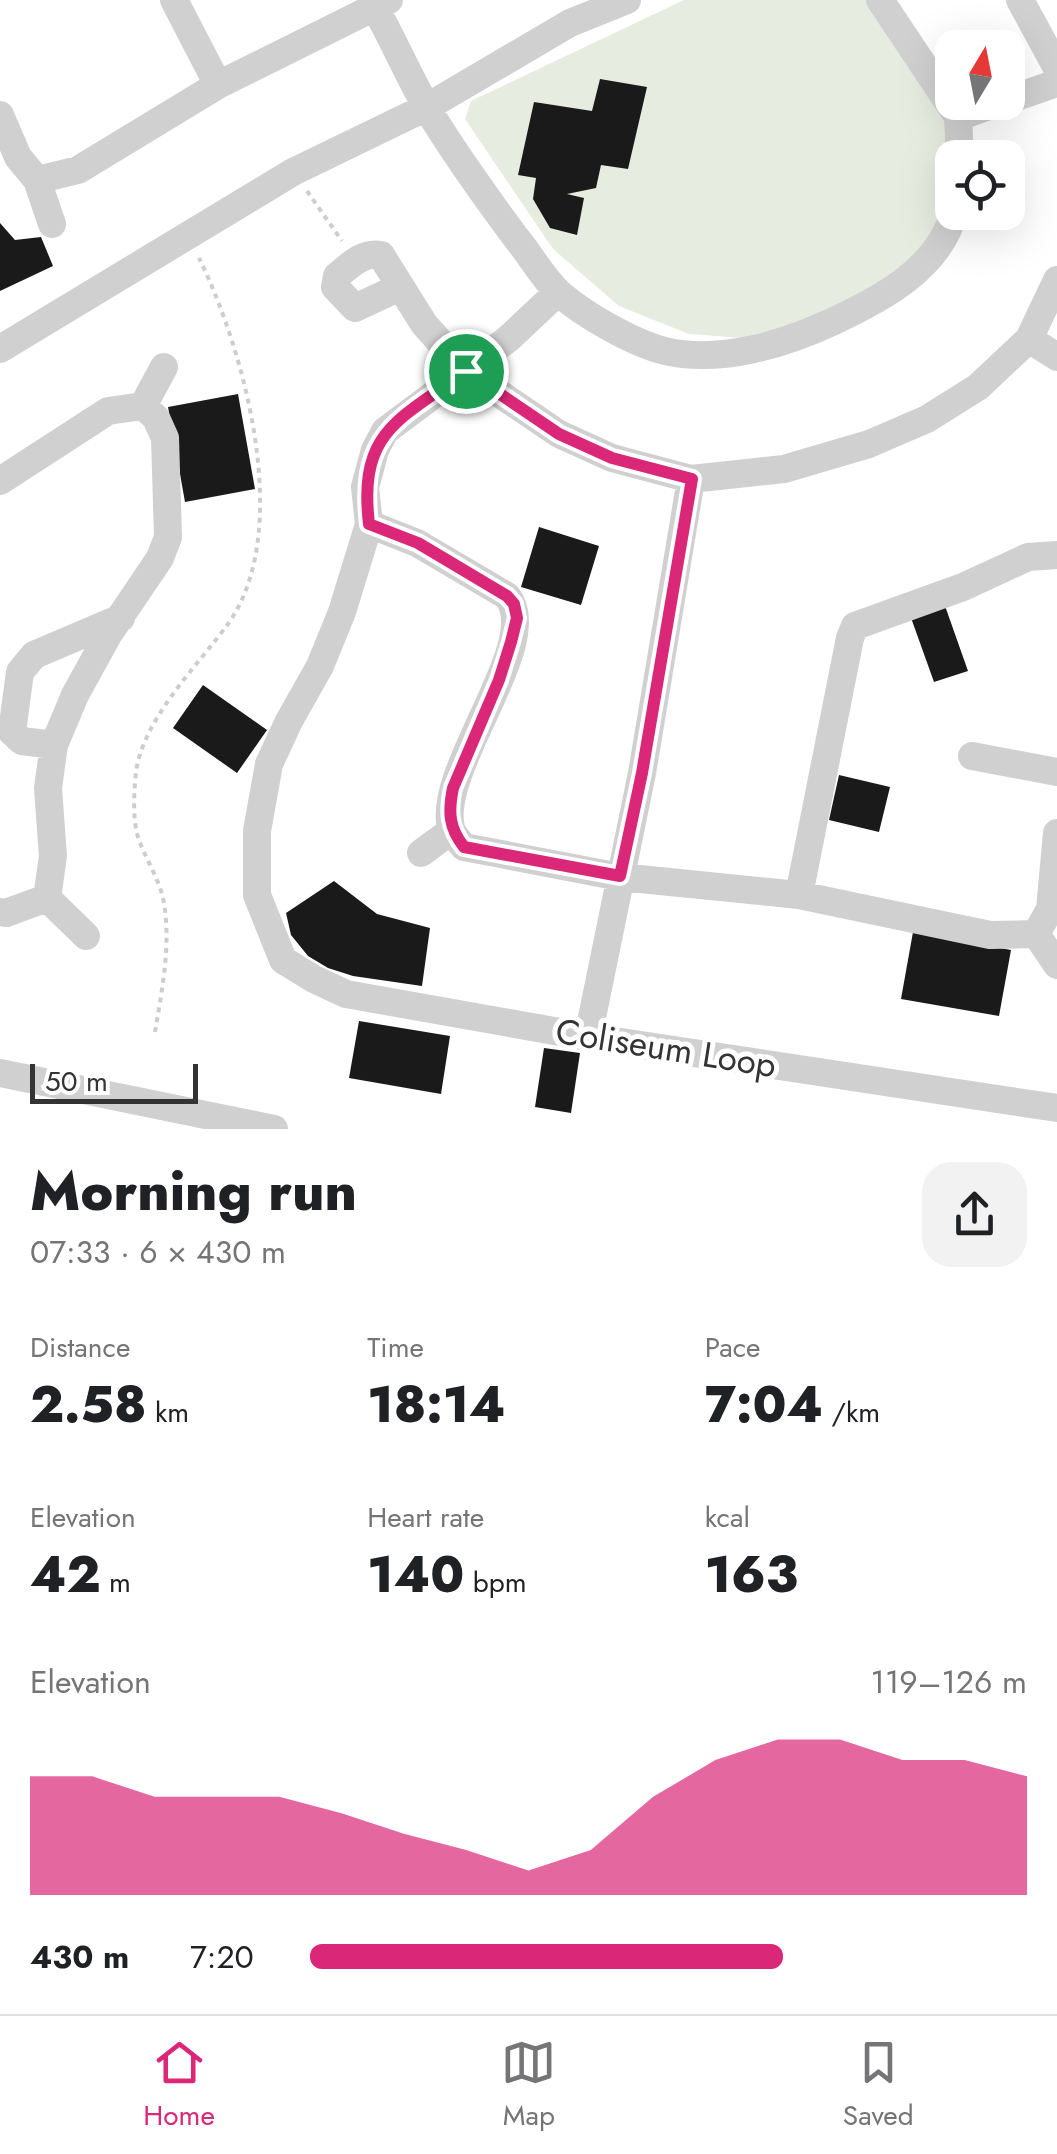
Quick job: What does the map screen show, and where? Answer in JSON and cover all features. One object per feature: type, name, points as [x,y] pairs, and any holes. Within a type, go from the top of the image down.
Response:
[{"type":"street","points":[[174,0],[218,85]]},
{"type":"street","points":[[0,349],[293,172],[427,107],[570,24],[627,0]]},
{"type":"street","points":[[880,0],[935,82]]},
{"type":"street","points":[[1020,0],[1057,68]]},
{"type":"street","points":[[37,180],[78,170],[218,85],[378,2],[427,107],[478,187],[558,292],[614,329],[665,351],[718,355],[819,328],[890,293],[925,262],[947,230]]},
{"type":"street","points":[[1025,94],[1057,83]]},
{"type":"street","points":[[0,115],[18,156],[37,180],[52,224]]},
{"type":"street","points":[[400,287],[355,308],[335,287],[336,276],[356,261],[370,253],[381,255],[424,324],[466,371],[559,434],[612,458],[692,479],[784,469],[869,444],[927,419],[978,387],[1029,339],[1057,280]]},
{"type":"street","points":[[558,292],[508,339],[385,431],[364,486],[369,524],[418,543],[514,604],[517,618],[499,680],[453,788],[451,831],[464,847],[620,876],[799,895],[990,935],[1036,934]]},
{"type":"street","points":[[1029,339],[1057,356]]},
{"type":"street","points":[[142,406],[164,367]]},
{"type":"street","points":[[0,481],[108,411],[142,406],[156,418],[165,438],[168,538],[160,558],[108,635],[75,695],[54,745],[48,788],[52,856],[47,898]]},
{"type":"street","points":[[588,1037],[662,661],[692,479]]},
{"type":"street","name":"Coliseum Loop","points":[[369,524],[328,648],[269,764],[256,832],[257,895],[283,960],[346,994],[588,1037],[1057,1108]]},
{"type":"street","points":[[799,895],[855,626],[964,587],[1028,558],[1057,556]]},
{"type":"street","points":[[54,745],[22,741],[12,732],[20,672],[34,655],[122,617]]},
{"type":"street","points":[[972,756],[1057,772]]},
{"type":"street","points":[[421,853],[451,831]]},
{"type":"street","points":[[1036,934],[1050,909],[1057,833]]},
{"type":"street","points":[[0,912],[47,898]]},
{"type":"street","points":[[47,898],[86,936]]},
{"type":"street","points":[[1036,934],[1057,965]]},
{"type":"street","points":[[0,1073],[274,1129]]},
{"type":"path","points":[[293,172],[356,261]]},
{"type":"path","points":[[155,1032],[167,943],[164,903],[156,874],[137,836],[136,768],[153,728],[177,690],[231,620],[244,595],[260,534],[260,494],[246,391],[215,291],[188,236]]},
{"type":"shaded area","points":[[684,0],[870,0],[935,94],[935,120],[952,120],[952,140],[935,140],[937,230],[881,291],[827,317],[743,338],[689,334],[619,306],[553,249],[465,119],[471,101]]},
{"type":"building","points":[[600,79],[647,87],[628,169],[601,165],[596,188],[567,194],[584,198],[577,235],[550,228],[533,199],[536,178],[518,175],[534,102],[592,111]]},
{"type":"building","points":[[0,223],[15,240],[41,237],[53,266],[0,291]]},
{"type":"building","points":[[238,394],[255,489],[185,502],[168,407]]},
{"type":"building","points":[[539,527],[599,546],[581,605],[521,587]]},
{"type":"building","points":[[944,603],[968,671],[934,682],[910,615]]},
{"type":"building","points":[[203,685],[267,730],[237,773],[173,728]]},
{"type":"building","points":[[839,775],[890,787],[879,832],[829,820]]},
{"type":"building","points":[[334,881],[377,914],[430,928],[422,986],[353,976],[308,956],[291,935],[286,913]]},
{"type":"building","points":[[913,932],[1011,950],[999,1016],[901,999]]},
{"type":"building","points":[[359,1021],[450,1036],[441,1094],[349,1078]]},
{"type":"building","points":[[544,1048],[580,1053],[571,1113],[535,1107]]},
{"type":"route","points":[[466,371],[559,434],[612,458],[692,479],[676,586],[620,876],[464,847],[451,831],[453,788],[499,680],[517,618],[514,604],[418,543],[369,524],[364,486],[385,431],[466,371]]}]
